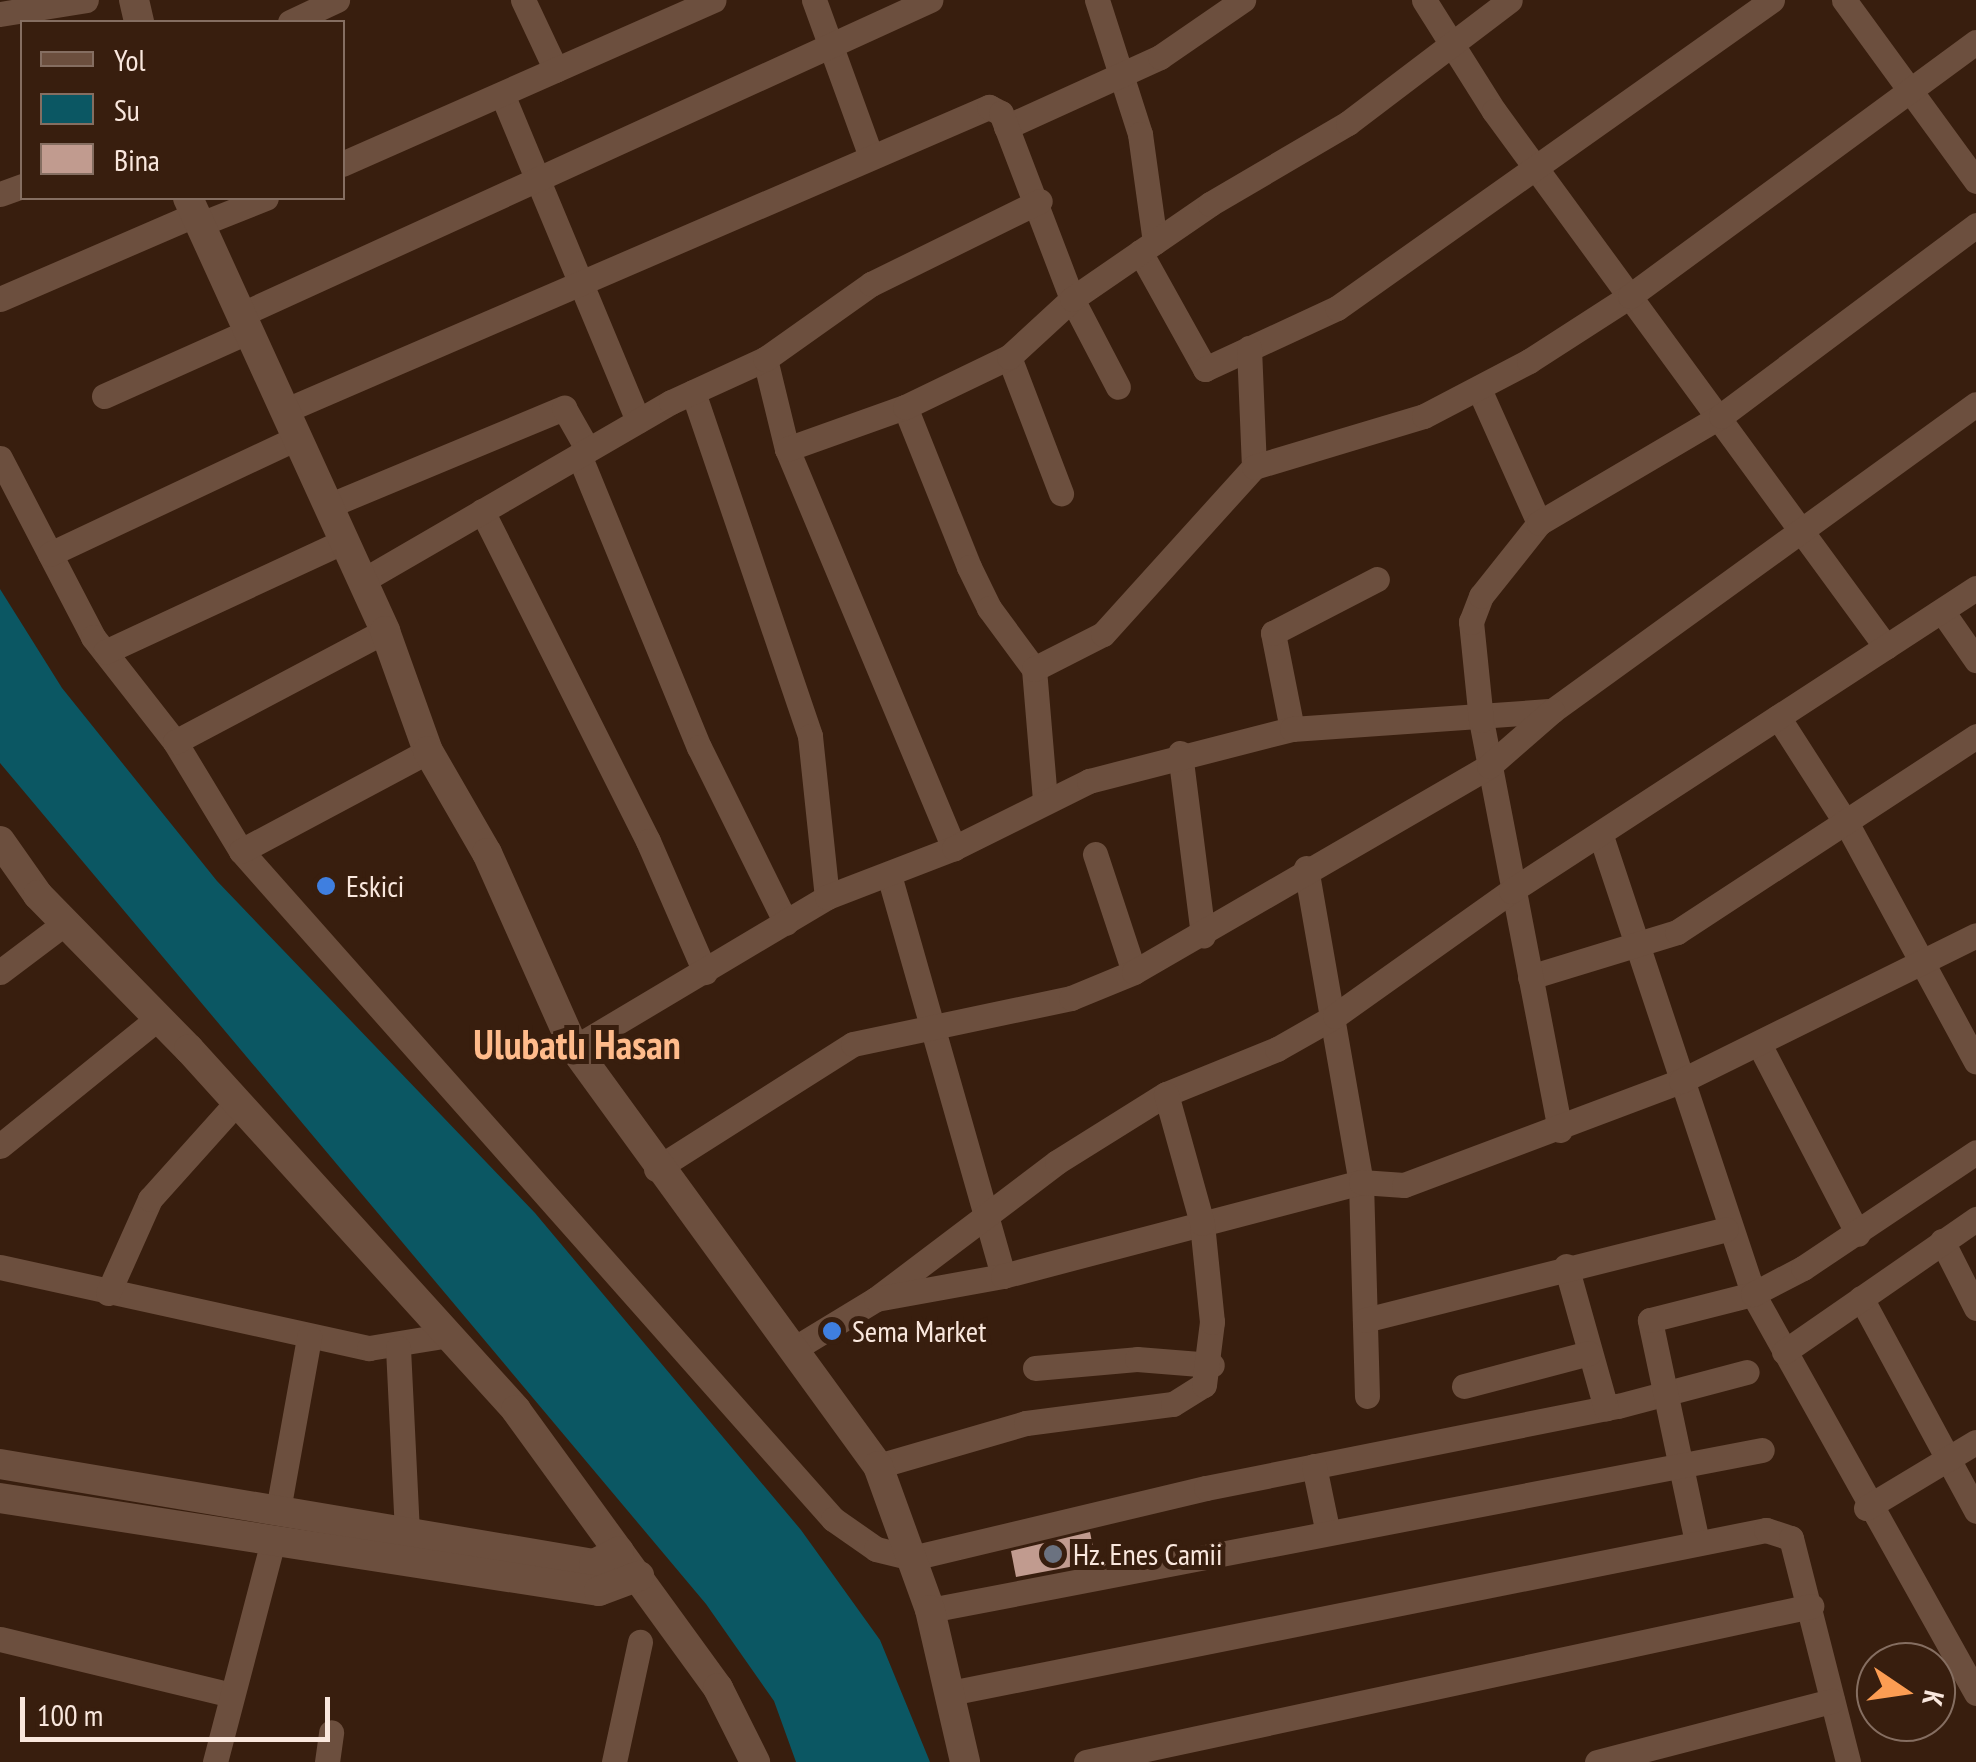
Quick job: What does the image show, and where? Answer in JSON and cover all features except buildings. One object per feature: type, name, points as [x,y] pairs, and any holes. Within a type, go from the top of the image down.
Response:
[{"type":"main road","points":[[194,212],[385,631],[428,751],[487,853],[574,1048],[656,1169],[797,1348],[878,1466],[930,1610],[965,1762]]},
{"type":"main road","points":[[0,842],[65,922],[237,1102],[516,1410],[718,1688],[755,1762]]},
{"type":"main road","points":[[0,1464],[594,1564],[619,1551]]},
{"type":"main road","points":[[0,1498],[272,1544],[599,1592],[639,1576]]},
{"type":"street","points":[[0,14],[86,0]]},
{"type":"street","points":[[294,20],[337,0]]},
{"type":"street","points":[[523,0],[556,70]]},
{"type":"street","points":[[345,163],[713,0]]},
{"type":"street","points":[[814,0],[871,157]]},
{"type":"street","points":[[104,396],[244,323],[930,0]]},
{"type":"street","points":[[1097,0],[1140,134],[1147,247],[1205,369],[1336,308],[1538,170],[1772,0]]},
{"type":"street","points":[[1006,127],[1121,76],[1243,0]]},
{"type":"street","points":[[1424,0],[1538,170],[1886,647]]},
{"type":"street","points":[[787,449],[904,407],[1009,357],[1072,299],[1147,247],[1348,123],[1510,0]]},
{"type":"street","points":[[1844,0],[1976,181]]},
{"type":"street","points":[[1034,668],[1103,634],[1254,467],[1424,416],[1479,389],[1630,296],[1976,42]]},
{"type":"street","points":[[502,94],[638,421]]},
{"type":"street","points":[[50,554],[290,424],[580,284],[989,107],[1006,127],[1040,201],[1072,299],[1118,387]]},
{"type":"street","points":[[0,299],[194,212],[256,200]]},
{"type":"street","points":[[362,580],[638,421],[765,359],[871,284],[1040,201]]},
{"type":"street","points":[[1560,1130],[1488,766],[1471,622],[1494,576],[1539,522],[1721,416],[1976,225]]},
{"type":"street","points":[[1250,348],[1254,467]]},
{"type":"street","points":[[1009,357],[1060,493]]},
{"type":"street","points":[[765,359],[787,449],[954,848]]},
{"type":"street","points":[[1479,389],[1539,522]]},
{"type":"street","points":[[693,392],[810,736],[827,897]]},
{"type":"street","points":[[656,1169],[853,1044],[1071,998],[1134,972],[1203,936],[1306,868],[1488,766],[1552,711],[1800,526],[1976,404]]},
{"type":"street","points":[[904,407],[975,580],[1034,668],[1045,800]]},
{"type":"street","points":[[328,506],[564,408],[700,747],[786,923]]},
{"type":"street","points":[[0,458],[105,652],[175,742],[242,851],[833,1518],[876,1549],[912,1558],[1314,1466],[1606,1408],[1746,1372]]},
{"type":"street","points":[[482,511],[648,841],[705,972]]},
{"type":"street","points":[[105,652],[344,541]]},
{"type":"street","points":[[1292,729],[1273,633],[1377,579]]},
{"type":"street","points":[[797,1348],[876,1299],[1056,1162],[1166,1094],[1276,1049],[1335,1016],[1511,891],[1976,588]]},
{"type":"street","points":[[1942,611],[1976,660]]},
{"type":"street","points":[[175,742],[385,631]]},
{"type":"street","points":[[574,1048],[827,897],[954,848],[1045,800],[1180,752],[1292,729],[1481,720],[1552,711]]},
{"type":"street","points":[[1778,717],[1848,826],[1976,1062]]},
{"type":"street","points":[[1530,976],[1638,949],[1678,932],[1848,826],[1976,736]]},
{"type":"street","points":[[242,851],[428,751]]},
{"type":"street","points":[[1180,752],[1203,936]]},
{"type":"street","points":[[1600,836],[1682,1081],[1726,1229],[1752,1294],[1866,1508],[1969,1663],[1976,1694]]},
{"type":"street","points":[[1095,854],[1134,972]]},
{"type":"street","points":[[1306,868],[1335,1016],[1361,1182],[1367,1396]]},
{"type":"street","points":[[889,874],[1003,1276]]},
{"type":"street","points":[[0,972],[65,922]]},
{"type":"street","points":[[876,1299],[1003,1276],[1361,1182],[1404,1185],[1560,1130],[1682,1081],[1976,935]]},
{"type":"street","points":[[0,1146],[158,1018]]},
{"type":"street","points":[[1759,1044],[1858,1234]]},
{"type":"street","points":[[878,1466],[1026,1423],[1173,1404],[1204,1385],[1212,1365],[1202,1223],[1166,1094]]},
{"type":"street","points":[[108,1293],[150,1200],[237,1102]]},
{"type":"street","points":[[1697,1542],[1677,1467],[1668,1392],[1650,1320],[1752,1294],[1858,1234],[1976,1152]]},
{"type":"street","points":[[1784,1352],[1976,1218]]},
{"type":"street","points":[[1365,1320],[1566,1266],[1726,1229]]},
{"type":"street","points":[[1942,1241],[1976,1308]]},
{"type":"street","points":[[1566,1266],[1606,1408]]},
{"type":"street","points":[[0,1267],[309,1338],[398,1348],[448,1335]]},
{"type":"street","points":[[1861,1298],[1976,1512]]},
{"type":"street","points":[[278,1510],[309,1338]]},
{"type":"street","points":[[398,1348],[407,1532]]},
{"type":"street","points":[[1464,1386],[1589,1353]]},
{"type":"street","points":[[1035,1368],[1137,1359],[1212,1365]]},
{"type":"street","points":[[1866,1508],[1976,1442]]},
{"type":"street","points":[[930,1610],[1327,1529],[1762,1450]]},
{"type":"street","points":[[1314,1466],[1327,1529]]},
{"type":"street","points":[[950,1693],[1766,1530],[1791,1538],[1848,1762]]},
{"type":"street","points":[[215,1762],[272,1544]]},
{"type":"street","points":[[1086,1762],[1811,1606]]},
{"type":"street","points":[[0,1639],[232,1695]]},
{"type":"street","points":[[614,1762],[640,1642]]},
{"type":"street","points":[[1597,1762],[1832,1700]]},
{"type":"street","points":[[326,1762],[331,1732]]},
{"type":"water","points":[[0,589],[62,688],[217,881],[535,1213],[801,1530],[880,1640],[930,1762],[796,1762],[774,1701],[706,1604],[0,763]]},
{"type":"place","name":"Eskici","points":[[326,886]]},
{"type":"place","name":"Sema Market","points":[[832,1331]]},
{"type":"place","name":"Hz. Enes Camii","points":[[1053,1554]]},
{"type":"district","name":"Ulubatlı Hasan","points":[[577,1044]]}]
